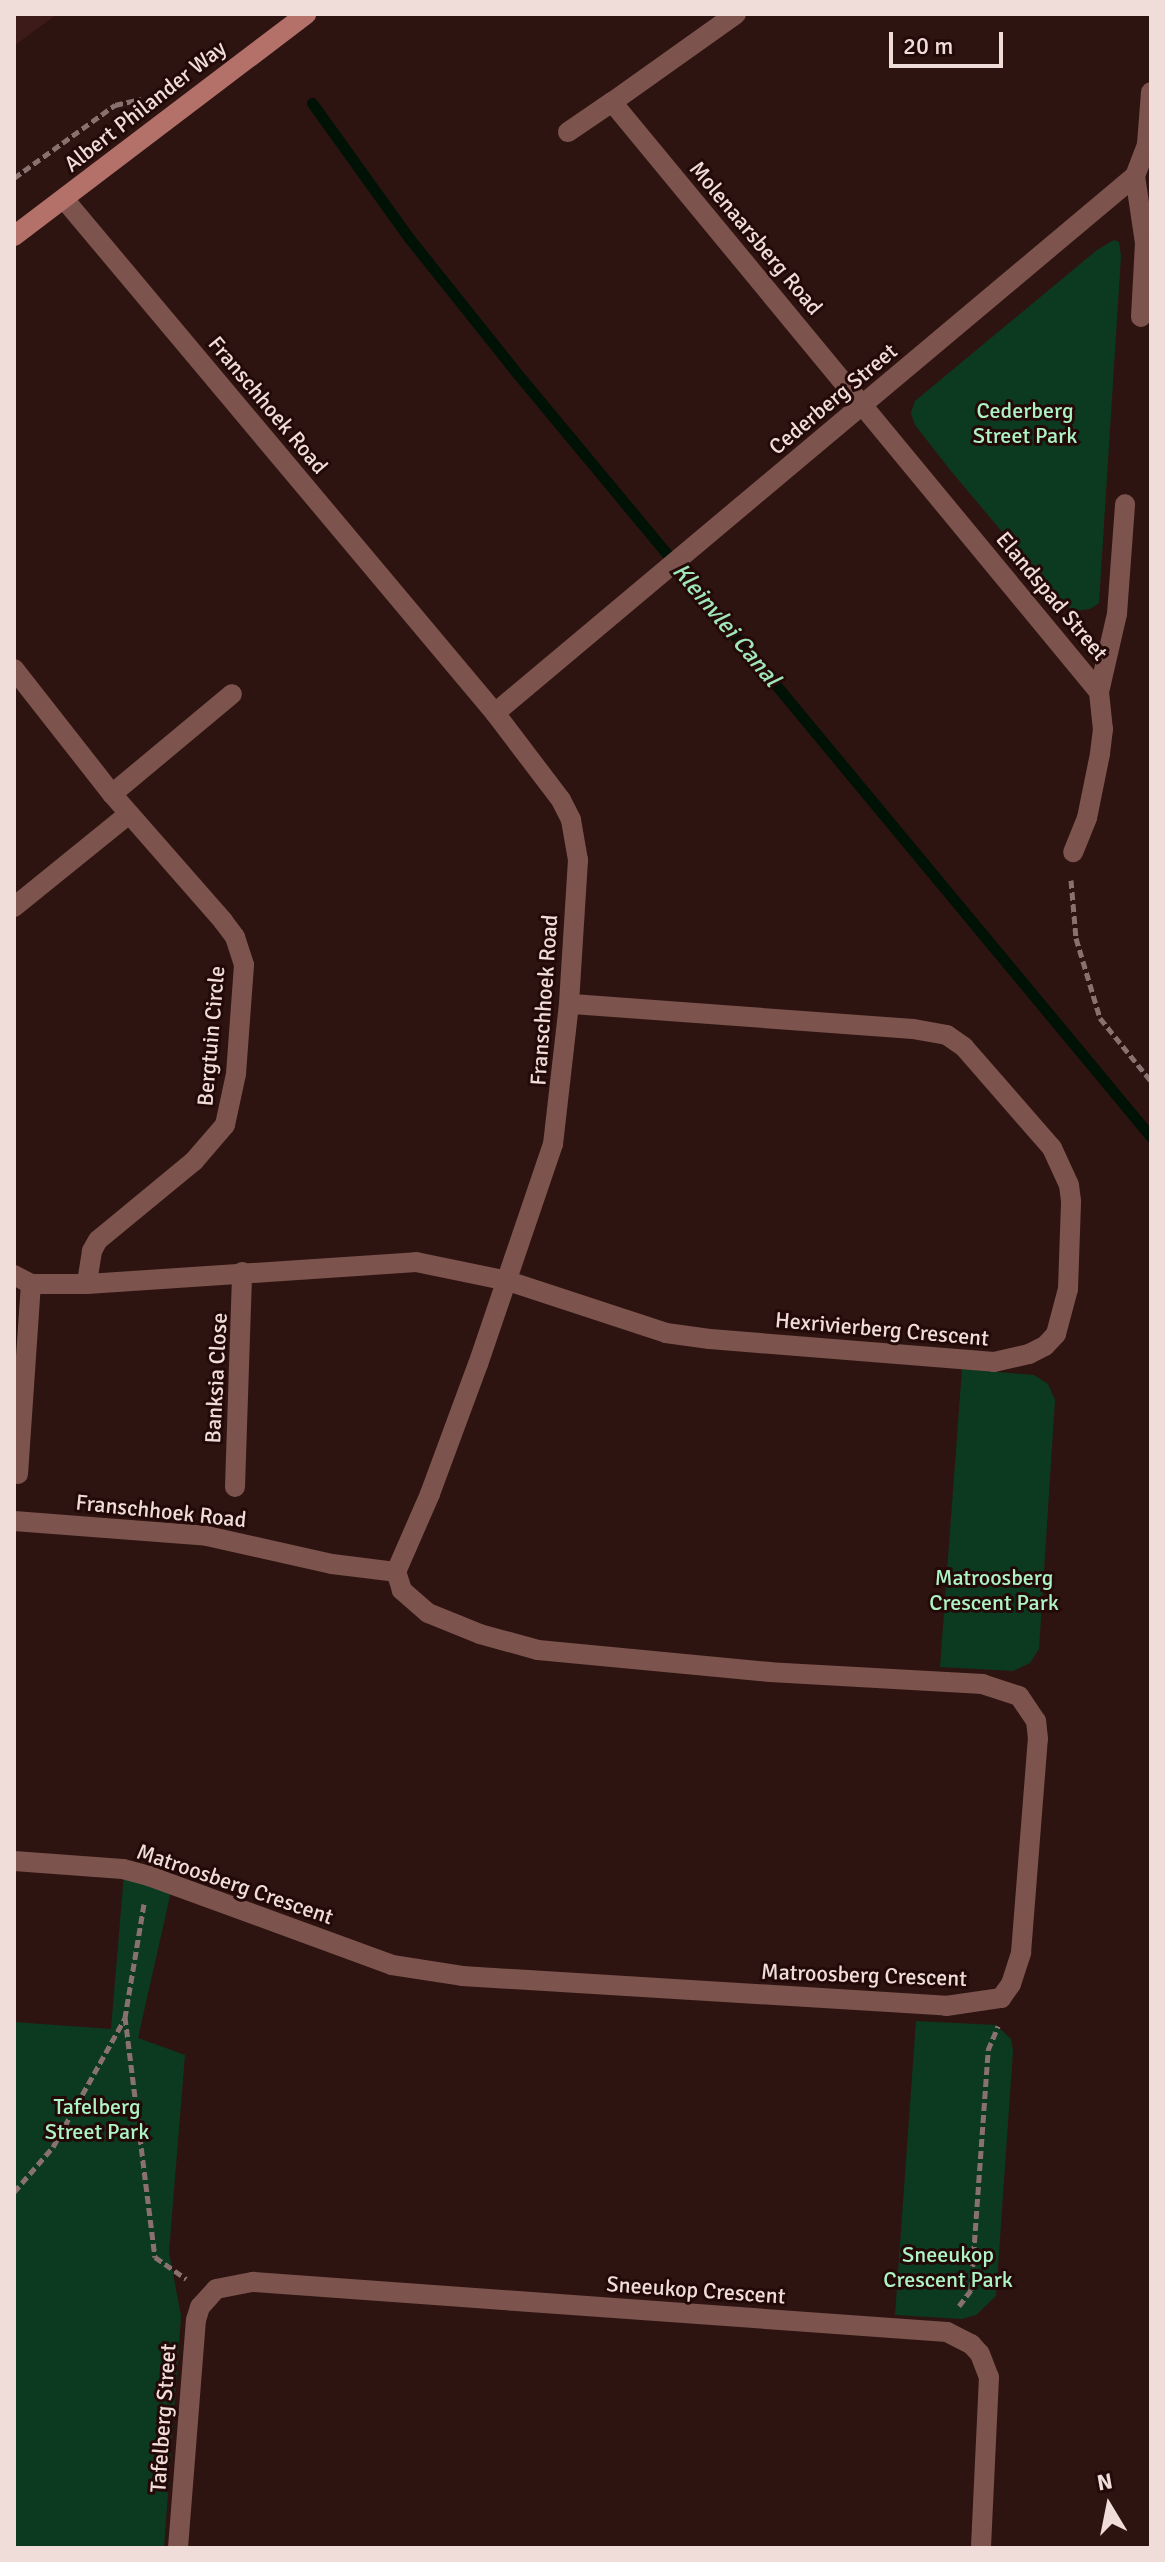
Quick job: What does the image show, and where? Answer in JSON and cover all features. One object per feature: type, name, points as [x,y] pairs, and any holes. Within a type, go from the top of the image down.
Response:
[{"type":"street","points":[[568,132],[736,14]]},
{"type":"street","name":"Albert Philander Way","points":[[14,236],[302,17]]},
{"type":"street","points":[[1141,317],[1145,233],[1135,176],[1147,144],[1151,92]]},
{"type":"street","name":"Molenaarsberg Road","points":[[612,102],[864,403]]},
{"type":"street","name":"Cederberg Street","points":[[495,713],[1135,176]]},
{"type":"street","name":"Franschhoek Road","points":[[14,1521],[207,1536],[332,1564],[396,1572],[430,1494],[508,1281],[553,1144],[569,1004],[578,860],[571,820],[561,800],[495,713],[64,199]]},
{"type":"street","name":"Elandspad Street","points":[[864,403],[1099,692],[1103,729],[1099,766],[1087,818],[1073,852]]},
{"type":"street","points":[[1099,692],[1117,614],[1125,504]]},
{"type":"street","name":"Bergtuin Circle","points":[[14,669],[112,794],[235,937],[244,965],[231,1111],[218,1137],[194,1161],[98,1240],[92,1251],[87,1284]]},
{"type":"street","points":[[112,794],[232,694]]},
{"type":"street","points":[[14,907],[129,814]]},
{"type":"street","name":"Hexrivierberg Crescent","points":[[508,1281],[666,1333],[994,1362],[1029,1354],[1045,1346],[1056,1334],[1066,1304],[1071,1201],[1062,1167],[1052,1148],[974,1058],[947,1035],[569,1004]]},
{"type":"street","points":[[18,1474],[22,1280],[87,1284],[404,1261],[508,1281]]},
{"type":"street","name":"Banksia Close","points":[[235,1487],[242,1272]]},
{"type":"street","points":[[396,1572],[402,1590],[428,1613],[480,1634],[538,1650],[770,1672],[983,1684],[1019,1696],[1036,1721],[1038,1739],[1021,1953],[1011,1984],[1001,1998]]},
{"type":"street","name":"Matroosberg Crescent","points":[[14,1861],[123,1869],[382,1962],[425,1971],[920,2006],[972,2005],[1001,1998]]},
{"type":"street","name":"Sneeukop Crescent","points":[[209,2295],[227,2284],[253,2282],[947,2332],[971,2344],[980,2354],[989,2377],[981,2548]]},
{"type":"street","name":"Tafelberg Street","points":[[178,2548],[193,2334],[200,2307],[209,2295]]},
{"type":"path","points":[[14,178],[115,105],[140,100],[152,91]]},
{"type":"path","points":[[1073,852],[1070,900],[1089,991],[1100,1018],[1151,1081]]},
{"type":"path","points":[[149,1876],[125,2017],[155,2257],[209,2295]]},
{"type":"path","points":[[947,2332],[957,2308],[971,2290],[988,2050],[998,2029],[1001,1998]]},
{"type":"path","points":[[14,2192],[53,2147],[125,2017]]},
{"type":"shaded area","points":[[14,14],[57,14],[14,46]]},
{"type":"green space","name":"Cederberg Street Park","points":[[1114,240],[1119,242],[1121,256],[1099,603],[1090,609],[1074,611],[1061,602],[951,471],[915,425],[911,413],[915,401],[1097,250]]},
{"type":"green space","name":"Matroosberg Crescent Park","points":[[962,1369],[1034,1375],[1048,1384],[1055,1400],[1039,1649],[1030,1663],[1013,1671],[940,1667]]},
{"type":"green space","name":"Tafelberg Street Park","points":[[124,1874],[172,1887],[138,2038],[185,2055],[169,2252],[181,2316],[164,2548],[14,2548],[14,2022],[111,2029]]},
{"type":"green space","name":"Sneeukop Crescent Park","points":[[916,2021],[996,2025],[1011,2039],[1013,2051],[996,2296],[976,2315],[962,2319],[895,2315]]},
{"type":"waterway","name":"Kleinvlei Canal","points":[[312,103],[409,238],[511,366],[1151,1137]]}]
